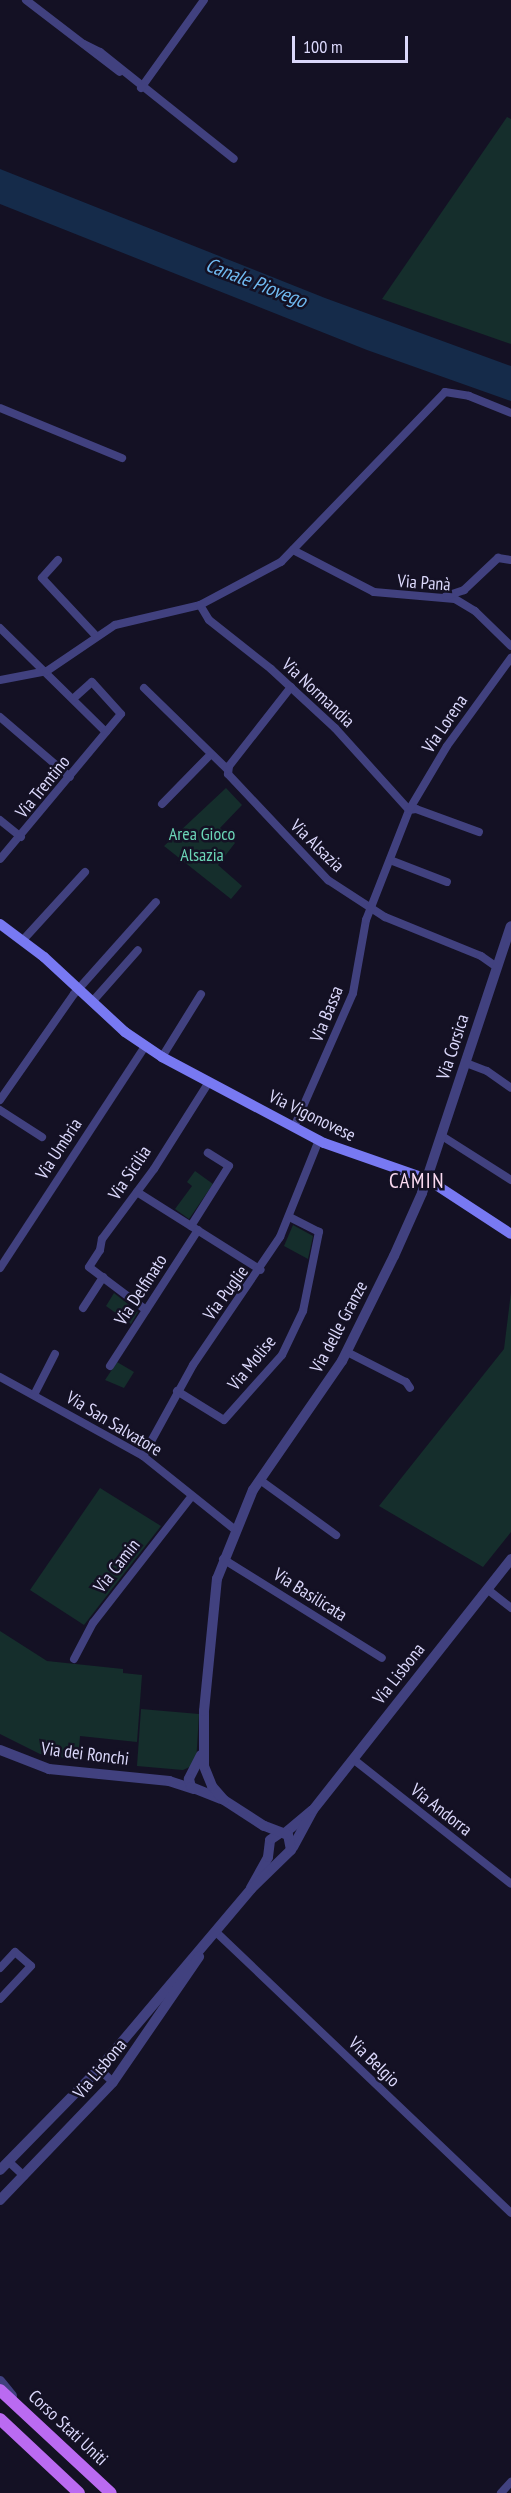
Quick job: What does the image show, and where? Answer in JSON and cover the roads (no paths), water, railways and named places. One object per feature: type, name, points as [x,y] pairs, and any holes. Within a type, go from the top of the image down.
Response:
[{"type":"main road","name":"Via Vigonovese","points":[[0,924],[23,940],[145,1046],[162,1057],[319,1140],[427,1179],[511,1234]]},
{"type":"main road","name":"Corso Stati Uniti","points":[[0,2390],[111,2493]]},
{"type":"main road","points":[[0,2420],[79,2493]]},
{"type":"street","points":[[26,0],[84,44],[100,52],[141,88],[234,159]]},
{"type":"street","points":[[141,88],[204,0]]},
{"type":"street","points":[[0,680],[47,671],[96,636],[128,619],[201,605],[281,562],[445,392],[469,396],[511,413]]},
{"type":"street","points":[[0,408],[122,458]]},
{"type":"street","name":"Via Panà","points":[[293,550],[374,592],[390,596],[444,596],[475,611],[511,646]]},
{"type":"street","points":[[444,596],[465,590],[498,558],[511,560]]},
{"type":"street","points":[[58,560],[42,578],[96,636]]},
{"type":"street","name":"Via Normandia","points":[[201,605],[208,620],[291,687],[366,759],[409,810]]},
{"type":"street","points":[[0,628],[47,671],[106,732]]},
{"type":"street","name":"Via Lorena","points":[[370,908],[409,810],[453,737],[511,658]]},
{"type":"street","name":"Via Trentino","points":[[0,859],[21,837],[121,714],[92,682],[74,698]]},
{"type":"street","points":[[228,770],[291,687]]},
{"type":"street","name":"Via Alsazia","points":[[144,688],[210,755],[228,770],[307,861],[328,880],[370,908],[497,967]]},
{"type":"street","points":[[0,717],[70,777]]},
{"type":"street","points":[[162,804],[210,755]]},
{"type":"street","points":[[409,810],[416,809],[479,832]]},
{"type":"street","points":[[0,820],[21,837]]},
{"type":"street","points":[[390,860],[447,882]]},
{"type":"street","points":[[23,940],[85,872]]},
{"type":"street","points":[[0,1100],[79,988],[156,902]]},
{"type":"street","name":"Via Bassa","points":[[294,1127],[353,993],[370,908]]},
{"type":"street","name":"Via Corsica","points":[[427,1179],[511,926]]},
{"type":"street","points":[[92,1002],[138,950]]},
{"type":"street","points":[[162,1057],[201,994]]},
{"type":"street","name":"Via Umbria","points":[[0,1268],[145,1046]]},
{"type":"street","points":[[466,1063],[487,1071],[511,1088]]},
{"type":"street","name":"Via Sicilia","points":[[103,1277],[89,1267],[100,1250],[102,1239],[137,1192],[209,1082]]},
{"type":"street","points":[[0,1110],[42,1137]]},
{"type":"street","points":[[442,1136],[511,1180]]},
{"type":"street","name":"Via Puglie","points":[[143,1456],[177,1391],[261,1270],[289,1217],[319,1140]]},
{"type":"street","name":"Via Delfinato","points":[[110,1366],[146,1310],[230,1166],[208,1153]]},
{"type":"street","name":"Via delle Granze","points":[[282,1833],[244,1815],[224,1800],[208,1778],[202,1752],[214,1599],[222,1559],[234,1529],[260,1480],[346,1352],[394,1256],[427,1179]]},
{"type":"street","points":[[137,1192],[261,1270]]},
{"type":"street","name":"Via Molise","points":[[177,1391],[224,1419],[282,1355],[303,1311],[319,1232],[289,1217]]},
{"type":"street","points":[[83,1308],[103,1277],[146,1310]]},
{"type":"street","points":[[346,1352],[406,1382],[410,1388]]},
{"type":"street","points":[[33,1395],[58,1357]]},
{"type":"street","name":"Via San Salvatore","points":[[0,1377],[143,1456],[234,1529]]},
{"type":"street","points":[[260,1480],[336,1534]]},
{"type":"street","name":"Via Camin","points":[[74,1659],[106,1605],[192,1497]]},
{"type":"street","name":"Via Lisbona","points":[[0,2170],[99,2069],[250,1889],[289,1851],[313,1810],[511,1558]]},
{"type":"street","name":"Via Basilicata","points":[[222,1559],[382,1658]]},
{"type":"street","points":[[487,1589],[511,1608]]},
{"type":"street","name":"Via dei Ronchi","points":[[0,1750],[49,1769],[169,1781],[196,1790]]},
{"type":"street","name":"Via delle Granze","points":[[192,1774],[202,1752]]},
{"type":"street","name":"Via Andorra","points":[[353,1759],[511,1884]]},
{"type":"street","points":[[192,1774],[208,1778],[196,1790],[189,1783],[192,1774]]},
{"type":"street","name":"Via dei Ronchi","points":[[169,1781],[192,1774]]},
{"type":"street","name":"Via delle Granze","points":[[196,1790],[224,1800]]},
{"type":"street","name":"Via Lisbona","points":[[250,1889],[273,1836],[282,1833],[313,1810]]},
{"type":"street","name":"Via delle Granze","points":[[244,1815],[269,1846]]},
{"type":"street","points":[[269,1846],[276,1855],[289,1851],[291,1838],[282,1833]]},
{"type":"street","name":"Via Belgio","points":[[216,1932],[511,2213]]},
{"type":"street","name":"Via Lisbona","points":[[0,2200],[113,2082],[156,2024],[206,1944]]},
{"type":"street","points":[[0,1968],[15,1952],[31,1966],[0,1999]]},
{"type":"street","points":[[99,2069],[113,2082]]},
{"type":"street","points":[[8,2161],[24,2176]]},
{"type":"street","points":[[0,2381],[22,2408]]},
{"type":"street","points":[[501,2493],[511,2482]]},
{"type":"water","name":"Canale Piovego","points":[[0,169],[325,298],[511,366],[511,401],[367,350],[0,204]]},
{"type":"district","name":"CAMIN","points":[[417,1181]]},
{"type":"park label","name":"Area Gioco Alsazia","points":[[202,845]]}]
